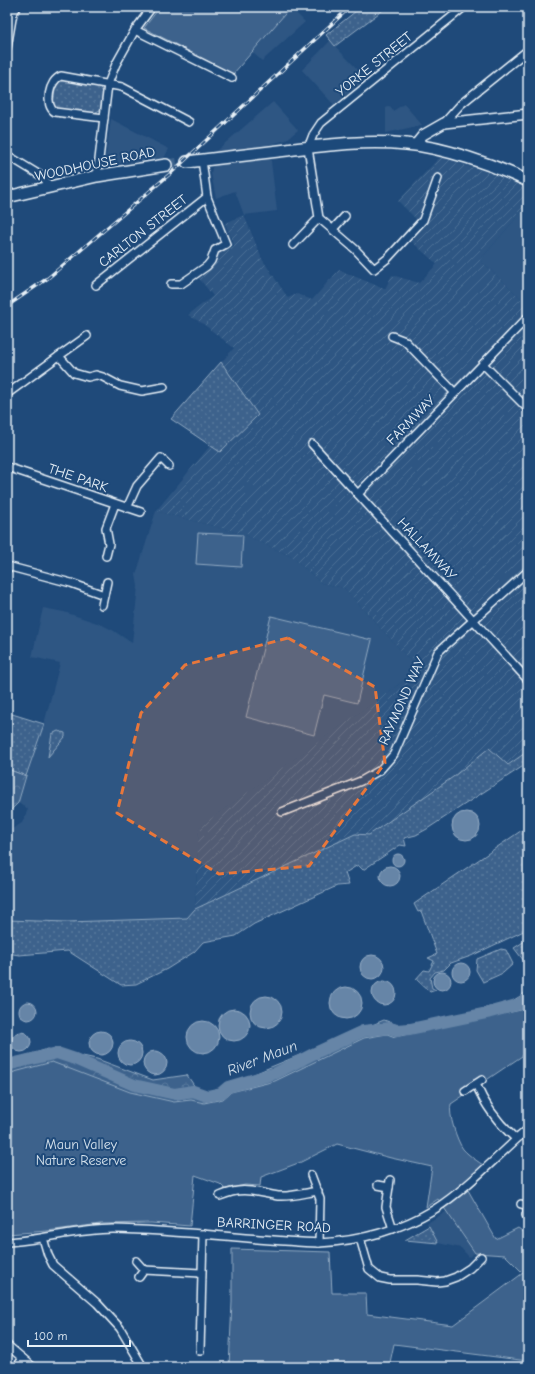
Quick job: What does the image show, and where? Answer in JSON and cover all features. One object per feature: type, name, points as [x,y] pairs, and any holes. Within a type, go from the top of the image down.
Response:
[{"type":"highway","points":[[187,162],[371,142],[415,145],[475,161],[528,181]]},
{"type":"highway","name":"WOODHOUSE ROAD","points":[[7,197],[51,188],[97,176],[166,165]]},
{"type":"main road","points":[[415,145],[423,135],[444,123],[528,114]]},
{"type":"street","points":[[7,48],[13,13],[17,7]]},
{"type":"street","points":[[97,176],[108,84],[116,64],[136,30],[152,7]]},
{"type":"street","name":"YORKE STREET","points":[[308,148],[313,135],[321,123],[464,7]]},
{"type":"street","points":[[136,30],[232,78]]},
{"type":"street","points":[[444,123],[461,104],[528,50]]},
{"type":"street","points":[[104,118],[55,112],[50,110],[49,105],[52,82],[55,78],[61,76],[122,87],[189,122]]},
{"type":"street","points":[[308,148],[318,218],[333,229],[374,269],[388,258],[423,220],[438,178]]},
{"type":"street","points":[[7,155],[43,178],[51,188]]},
{"type":"street","points":[[171,284],[181,284],[207,266],[215,250],[226,244],[207,197],[202,160]]},
{"type":"street","name":"CARLTON STREET","points":[[96,285],[207,197]]},
{"type":"street","points":[[333,229],[345,216]]},
{"type":"street","points":[[293,245],[318,218]]},
{"type":"street","name":"FARMWAY","points":[[358,494],[528,317]]},
{"type":"street","points":[[7,394],[87,336]]},
{"type":"street","points":[[392,336],[405,341],[455,393]]},
{"type":"street","points":[[59,356],[74,373],[88,377],[103,377],[120,386],[142,391],[164,387]]},
{"type":"street","points":[[484,364],[528,409]]},
{"type":"street","name":"HALLAMWAY","points":[[312,444],[474,619]]},
{"type":"street","points":[[127,508],[137,486],[161,458],[169,466]]},
{"type":"street","name":"THE PARK","points":[[7,467],[141,512]]},
{"type":"street","points":[[106,556],[109,544],[106,528],[115,504]]},
{"type":"street","points":[[7,566],[71,583],[104,595]]},
{"type":"street","points":[[528,571],[474,619],[528,680]]},
{"type":"street","points":[[102,605],[107,582]]},
{"type":"street","name":"RAYMOND WAY","points":[[282,812],[361,781],[380,770],[394,754],[438,652],[474,619]]},
{"type":"street","points":[[465,1091],[479,1082],[483,1100],[491,1112],[516,1139]]},
{"type":"street","name":"BARRINGER ROAD","points":[[7,1242],[90,1230],[202,1234],[319,1243],[339,1242],[360,1238],[393,1229],[430,1211],[446,1201],[528,1129]]},
{"type":"street","points":[[311,1175],[320,1200],[319,1243]]},
{"type":"street","points":[[378,1185],[389,1184],[386,1208],[393,1229]]},
{"type":"street","points":[[230,1201],[224,1195],[237,1190],[257,1190],[278,1196],[318,1191]]},
{"type":"street","points":[[197,1347],[202,1234]]},
{"type":"street","points":[[43,1238],[48,1255],[53,1265],[97,1302],[120,1328],[143,1367]]},
{"type":"street","points":[[360,1238],[369,1269],[380,1278],[390,1280],[445,1281],[456,1277],[470,1268],[477,1258]]},
{"type":"street","points":[[136,1261],[144,1270],[201,1273]]},
{"type":"street","points":[[139,1277],[144,1270]]},
{"type":"street","points":[[7,1345],[33,1367]]},
{"type":"street","points":[[16,1367],[23,1359]]},
{"type":"highlighted area","points":[[288,638],[375,687],[385,763],[309,866],[219,874],[117,813],[141,713],[185,665]]},
{"type":"shaded area","points":[[290,7],[305,22],[262,61],[252,52]]},
{"type":"shaded area","points":[[330,41],[366,78],[334,105],[302,70]]},
{"type":"shaded area","points":[[273,102],[298,130],[286,140],[269,145],[277,211],[244,215],[235,191],[216,198],[211,173],[216,151]]},
{"type":"shaded area","points":[[404,104],[422,125],[386,133],[386,108],[390,106],[393,111]]},
{"type":"shaded area","points":[[111,119],[169,149],[164,158],[107,165],[105,162]]},
{"type":"shaded area","points":[[440,157],[515,181],[528,187],[528,204],[480,260],[528,305],[528,751],[508,765],[489,748],[453,777],[369,835],[355,834],[195,909],[199,827],[419,670],[344,588],[321,583],[292,557],[243,534],[156,511],[210,446],[171,419],[234,348],[202,323],[188,315],[213,296],[198,277],[212,266],[220,252],[234,246],[225,223],[244,215],[262,259],[288,298],[297,294],[312,300],[339,270],[385,289],[392,275],[419,283],[437,264],[412,242],[424,227],[398,201]]},
{"type":"shaded area","points":[[528,204],[528,305],[480,260]]},
{"type":"shaded area","points":[[156,511],[243,534],[292,557],[321,583],[344,588],[419,670],[199,827],[195,909],[187,918],[67,922],[19,955],[7,953],[7,832],[22,823],[28,809],[18,803],[44,724],[60,663],[32,657],[43,608],[64,612],[100,624],[132,643],[138,586],[136,575]]},
{"type":"shaded area","points":[[466,812],[476,816],[480,826],[476,836],[466,840],[456,836],[452,826],[456,816]]},
{"type":"shaded area","points":[[398,854],[402,856],[404,860],[402,864],[398,866],[394,864],[392,860],[394,856]]},
{"type":"shaded area","points":[[390,866],[397,869],[400,876],[397,883],[390,886],[383,883],[380,876],[383,869]]},
{"type":"shaded area","points":[[372,955],[377,956],[383,962],[383,972],[377,978],[372,979],[367,978],[361,972],[360,967],[361,962],[367,956]]},
{"type":"shaded area","points":[[461,963],[467,966],[470,972],[467,978],[461,981],[455,978],[452,972],[455,966]]},
{"type":"shaded area","points":[[442,972],[448,975],[451,981],[448,987],[442,990],[436,987],[433,981],[436,975]]},
{"type":"shaded area","points":[[384,981],[389,982],[395,988],[395,998],[389,1004],[384,1005],[379,1004],[373,998],[372,993],[373,988],[379,982]]},
{"type":"shaded area","points":[[343,987],[349,987],[359,994],[362,1003],[361,1009],[355,1016],[349,1019],[343,1019],[333,1012],[330,1006],[330,1000],[337,990]]},
{"type":"shaded area","points":[[263,996],[269,996],[279,1003],[282,1012],[281,1018],[275,1025],[269,1028],[263,1028],[253,1021],[250,1015],[250,1009],[257,999]]},
{"type":"shaded area","points":[[28,1002],[34,1005],[37,1011],[34,1017],[28,1020],[22,1017],[19,1011],[22,1005]]},
{"type":"shaded area","points":[[231,1009],[237,1009],[247,1016],[250,1025],[249,1031],[243,1038],[237,1041],[231,1041],[221,1034],[218,1028],[218,1022],[225,1012]]},
{"type":"shaded area","points":[[200,1021],[206,1021],[216,1028],[219,1037],[218,1043],[212,1050],[206,1053],[200,1053],[190,1046],[187,1040],[187,1034],[194,1024]]},
{"type":"shaded area","points":[[101,1031],[109,1035],[113,1043],[109,1051],[101,1055],[93,1051],[89,1043],[93,1035]]},
{"type":"shaded area","points":[[17,1032],[25,1032],[31,1038],[31,1046],[25,1052],[17,1052],[11,1046],[11,1038]]},
{"type":"shaded area","points":[[130,1041],[138,1045],[142,1053],[138,1061],[130,1065],[122,1061],[118,1053],[122,1045]]},
{"type":"shaded area","points":[[155,1051],[163,1055],[167,1063],[163,1071],[155,1075],[147,1071],[143,1063],[147,1055]]},
{"type":"shaded area","points":[[446,1212],[475,1253],[469,1257],[461,1248],[438,1243],[427,1223]]},
{"type":"green space","points":[[160,7],[291,7],[233,74],[144,28]]},
{"type":"green space","points":[[361,7],[387,7],[335,46],[326,35]]},
{"type":"green space","points":[[60,79],[99,86],[103,92],[100,110],[95,114],[55,109],[53,105],[56,82]]},
{"type":"green space","points":[[221,362],[258,415],[220,452],[171,419]]},
{"type":"green space","points":[[198,533],[243,535],[241,567],[196,564]]},
{"type":"green space","points":[[271,616],[372,640],[357,703],[324,695],[314,735],[246,717]]},
{"type":"green space","points":[[9,713],[44,724],[26,776],[7,769],[7,722]]},
{"type":"green space","points":[[58,731],[65,733],[65,737],[48,757],[52,734]]},
{"type":"green space","points":[[489,748],[508,765],[528,751],[528,763],[427,829],[416,835],[404,838],[406,846],[400,845],[363,870],[358,865],[345,873],[349,885],[337,886],[254,924],[236,936],[203,942],[194,952],[167,969],[136,984],[121,985],[68,951],[19,955],[7,953],[7,920],[67,922],[187,918],[195,909],[355,834],[369,835],[453,777]]},
{"type":"green space","points":[[7,769],[26,776],[18,803],[11,810],[7,810]]},
{"type":"green space","points":[[528,826],[528,929],[471,956],[451,963],[444,970],[435,972],[430,978],[432,988],[436,990],[430,992],[416,979],[424,970],[429,971],[434,961],[428,958],[437,954],[421,911],[418,912],[414,904]]},
{"type":"green space","points":[[528,939],[528,960],[524,961],[514,948]]},
{"type":"green space","points":[[501,949],[506,950],[513,964],[503,973],[483,982],[476,970],[477,959]]},
{"type":"green space","points":[[528,989],[528,1043],[306,1107],[7,1119],[7,1061],[48,1049],[97,1059],[153,1080],[187,1075],[201,1096],[384,1020],[403,1027],[509,1003],[522,995]]},
{"type":"green space","name":"Maun Valley Nature Reserve","points":[[528,1004],[528,1052],[451,1104],[450,1108],[458,1140],[463,1149],[490,1170],[468,1190],[496,1239],[518,1228],[528,1235],[528,1361],[394,1344],[389,1367],[229,1367],[232,1302],[232,1249],[330,1252],[332,1293],[366,1293],[367,1314],[453,1325],[523,1273],[505,1255],[475,1253],[438,1199],[426,1207],[432,1167],[337,1144],[301,1162],[261,1177],[260,1186],[245,1185],[225,1189],[220,1184],[195,1175],[190,1226],[151,1223],[100,1224],[47,1231],[7,1234],[7,1074],[52,1062],[130,1092],[174,1102],[191,1100],[204,1103],[223,1099],[231,1092],[275,1081],[364,1038],[387,1034],[395,1037],[521,1010]]},
{"type":"green space","points":[[429,1226],[438,1243],[405,1240]]},
{"type":"waterway","name":"River Maun","points":[[7,1065],[57,1053],[75,1059],[134,1085],[175,1094],[193,1091],[207,1096],[221,1093],[228,1087],[276,1073],[363,1031],[390,1028],[396,1030],[410,1029],[487,1013],[520,1004],[528,997]]},
{"type":"tunnel","points":[[166,165],[187,162]]},
{"type":"railway","points":[[7,306],[48,278],[171,173],[350,7]]}]
